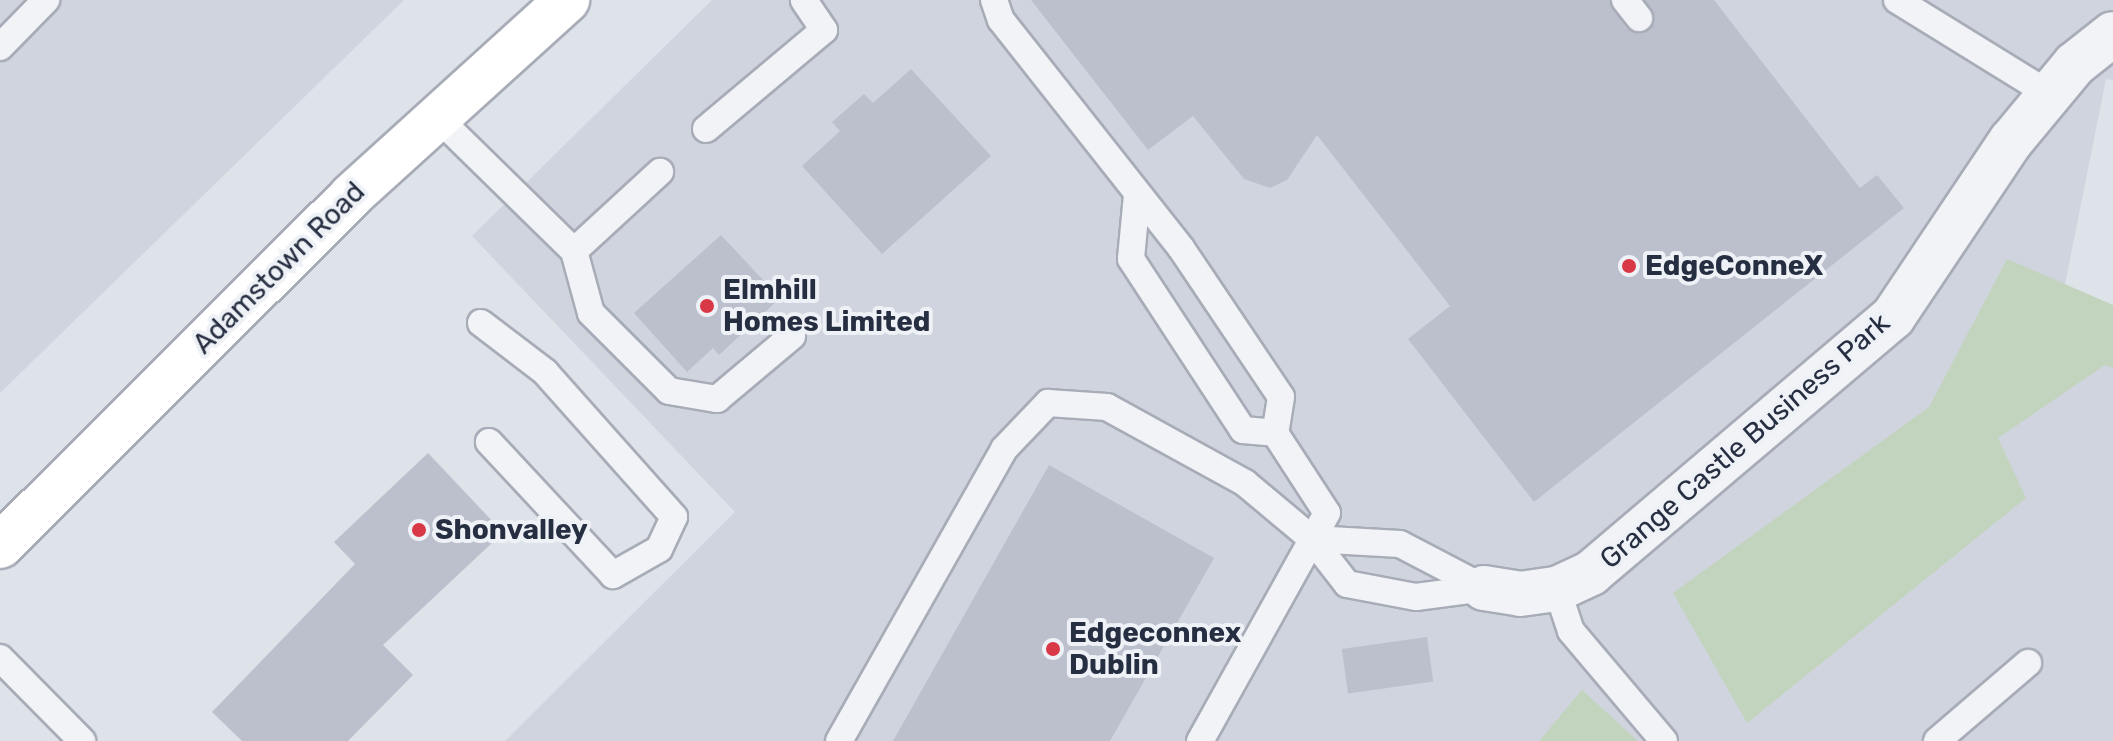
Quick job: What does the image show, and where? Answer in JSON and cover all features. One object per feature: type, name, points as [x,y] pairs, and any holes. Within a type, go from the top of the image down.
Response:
[{"type":"main road","name":"Adamstown Road","points":[[0,546],[435,115],[567,0]]},
{"type":"street","name":"Grange Castle Business Park","points":[[1484,588],[1520,594],[1557,589],[1591,573],[1893,317],[2049,94],[2113,34]]},
{"type":"lane","points":[[0,47],[46,0]]},
{"type":"lane","points":[[706,129],[824,30],[804,0]]},
{"type":"lane","points":[[994,0],[1001,20],[1137,195],[1281,397],[1275,433],[1327,513],[1200,741]]},
{"type":"lane","points":[[1897,0],[2049,94]]},
{"type":"lane","points":[[435,115],[574,251],[591,313],[669,391],[717,399],[792,336]]},
{"type":"lane","points":[[574,251],[660,172]]},
{"type":"lane","points":[[1137,195],[1131,259],[1243,430],[1275,433]]},
{"type":"lane","points":[[481,323],[545,372],[674,517],[659,549],[613,575],[489,442]]},
{"type":"lane","points":[[839,741],[1004,449],[1048,403],[1107,407],[1245,483],[1312,539],[1347,584],[1416,597],[1484,588]]},
{"type":"lane","points":[[1312,539],[1400,544],[1484,588]]},
{"type":"lane","points":[[1557,589],[1571,631],[1664,741]]},
{"type":"lane","points":[[0,658],[82,741]]},
{"type":"lane","points":[[1937,741],[2028,663]]},
{"type":"shaded area","points":[[0,0],[404,0],[0,393]]},
{"type":"shaded area","points":[[712,0],[2113,0],[2113,80],[2106,79],[2057,324],[2113,355],[2113,741],[505,741],[735,512],[472,236]]},
{"type":"green space","points":[[2007,259],[2113,305],[2113,368],[2105,365],[1998,438],[2026,498],[1747,723],[1673,593],[1929,407]]},
{"type":"green space","points":[[1582,690],[1638,741],[1539,741]]},
{"type":"building","name":"EdgeConneX","points":[[1031,0],[1609,0],[1626,28],[1640,34],[1654,23],[1645,0],[1714,0],[1860,188],[1877,175],[1904,208],[1534,502],[1408,339],[1450,306],[1317,135],[1287,180],[1270,188],[1244,179],[1193,116],[1148,150]]},
{"type":"building","points":[[911,69],[991,156],[882,254],[802,166],[840,131],[832,122],[864,94],[873,103]]},
{"type":"building","name":"Elmhill Homes Limited","points":[[721,235],[780,298],[719,355],[713,348],[687,372],[634,313]]},
{"type":"building","points":[[428,453],[496,525],[486,535],[493,542],[383,645],[413,675],[348,741],[242,741],[212,712],[355,564],[334,542]]},
{"type":"building","name":"Edgeconnex Dublin","points":[[1049,465],[1214,558],[1110,741],[893,741]]},
{"type":"building","points":[[1427,637],[1433,682],[1348,694],[1342,649]]},
{"type":"place","name":"EdgeConneX","points":[[1629,266]]},
{"type":"place","name":"Elmhill Homes Limited","points":[[707,306]]},
{"type":"place","name":"Shonvalley","points":[[419,530]]},
{"type":"place","name":"Edgeconnex Dublin","points":[[1053,649]]}]
